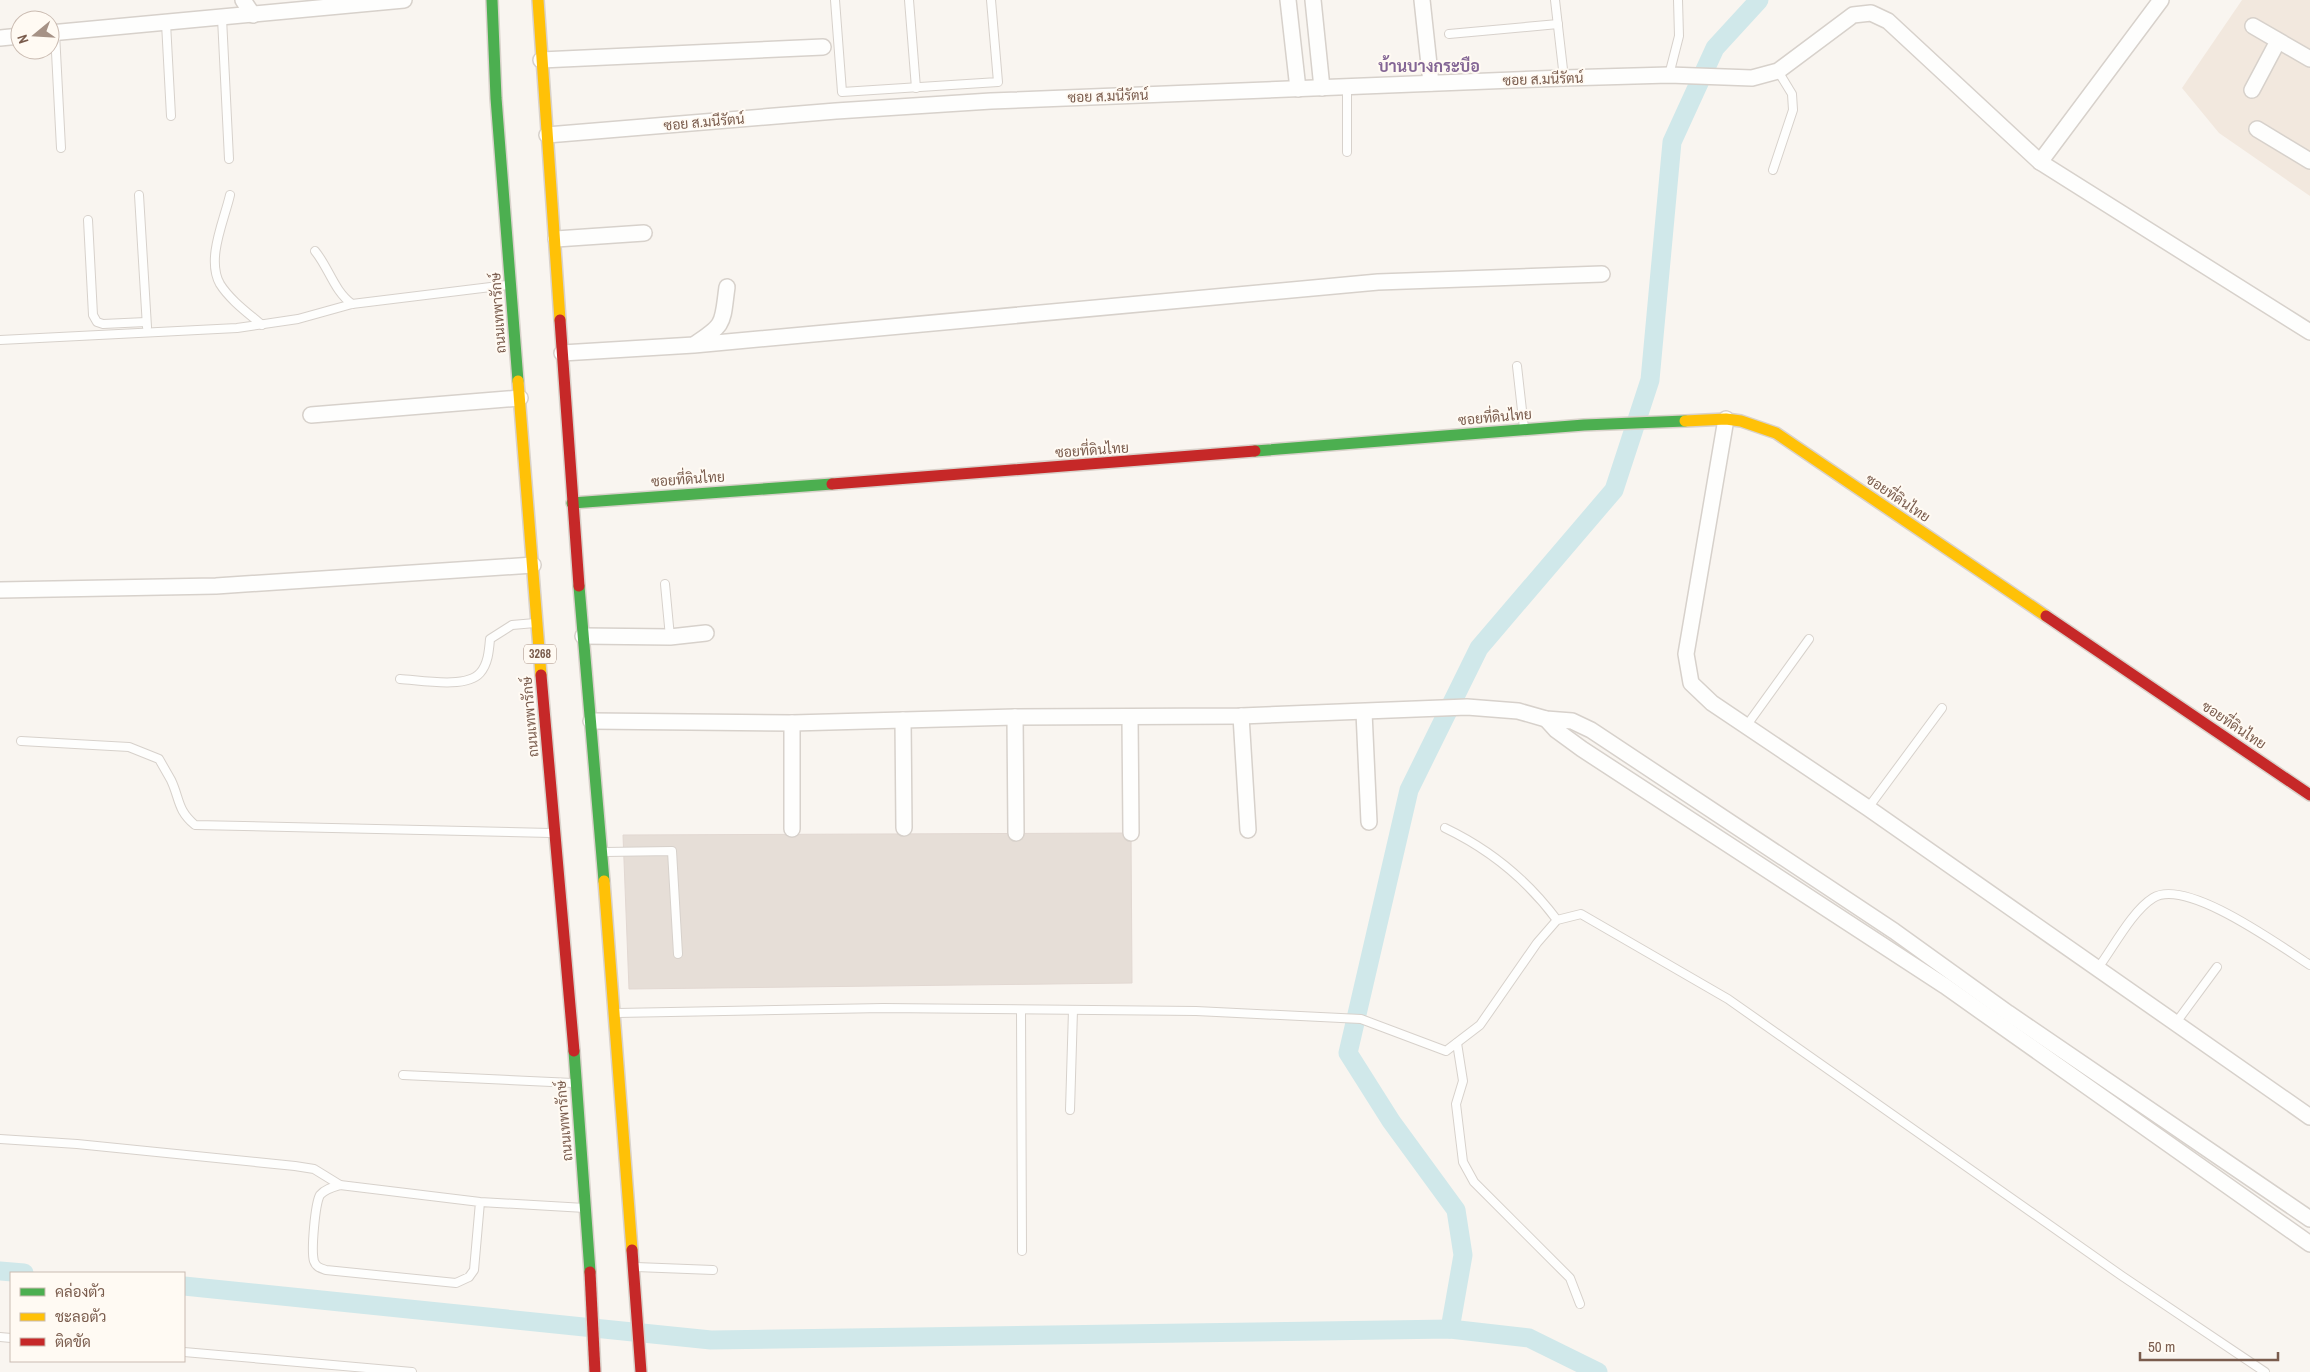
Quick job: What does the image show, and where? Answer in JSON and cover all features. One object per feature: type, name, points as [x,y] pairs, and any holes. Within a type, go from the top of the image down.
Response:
[{"type":"main road","name":"ถนนเทพารักษ์","points":[[492,0],[496,98],[532,566],[587,1208],[595,1372]]},
{"type":"main road","points":[[538,0],[541,60],[556,239],[572,503],[615,1013],[641,1372]]},
{"type":"main road","name":"ซอยที่ดินไทย","points":[[572,503],[1524,430],[1726,419],[1741,421],[1776,433],[2310,795]]},
{"type":"street","points":[[243,0],[253,16]]},
{"type":"street","points":[[60,32],[253,16],[404,0]]},
{"type":"street","points":[[1288,0],[1298,89]]},
{"type":"street","points":[[1313,0],[1322,88]]},
{"type":"street","points":[[1422,0],[1431,83]]},
{"type":"street","points":[[2040,162],[2161,0]]},
{"type":"street","points":[[1778,71],[1854,15],[1870,13],[1888,21],[2040,162],[2310,332]]},
{"type":"street","points":[[2253,26],[2310,59]]},
{"type":"street","points":[[2252,90],[2278,42]]},
{"type":"street","points":[[541,60],[823,47]]},
{"type":"street","name":"ซอย ส.มนีรัตน์","points":[[547,136],[909,106],[1564,78],[1669,75],[1752,78],[1778,71]]},
{"type":"street","points":[[2257,129],[2310,160]]},
{"type":"street","points":[[556,239],[644,233]]},
{"type":"street","points":[[562,353],[694,345],[1378,282],[1602,274]]},
{"type":"street","points":[[694,345],[717,329],[721,321],[727,287]]},
{"type":"street","points":[[311,415],[520,398]]},
{"type":"street","points":[[1726,419],[1686,654],[1691,683],[1712,703],[1868,808],[2310,1117]]},
{"type":"street","points":[[0,590],[216,586],[532,566]]},
{"type":"street","points":[[583,636],[670,637],[706,633]]},
{"type":"street","points":[[590,722],[792,723],[1015,717],[1241,716],[1467,707],[1518,711],[1546,719],[1572,721],[1591,730],[1894,931],[2004,1019],[2305,1241],[2310,1219],[2004,1019],[1945,986],[1582,750],[1556,730],[1546,719]]},
{"type":"street","points":[[1364,712],[1369,822]]},
{"type":"street","points":[[1241,716],[1248,830]]},
{"type":"street","points":[[1015,717],[1016,833]]},
{"type":"street","points":[[1130,717],[1131,833]]},
{"type":"street","points":[[903,720],[904,828]]},
{"type":"street","points":[[792,723],[792,829]]},
{"type":"street","points":[[1688,818],[1698,801]]},
{"type":"lane","points":[[835,0],[842,92],[998,82],[991,0]]},
{"type":"lane","points":[[909,0],[916,88]]},
{"type":"lane","points":[[1555,0],[1564,78]]},
{"type":"lane","points":[[1669,75],[1679,36],[1678,0]]},
{"type":"lane","points":[[222,18],[229,159]]},
{"type":"lane","points":[[166,23],[171,116]]},
{"type":"lane","points":[[1449,34],[1558,24]]},
{"type":"lane","points":[[55,60],[61,148]]},
{"type":"lane","points":[[1773,170],[1793,110],[1792,94],[1778,71]]},
{"type":"lane","points":[[1347,87],[1348,152]]},
{"type":"lane","points":[[139,195],[147,334]]},
{"type":"lane","points":[[230,195],[214,260],[216,274],[228,295],[262,325]]},
{"type":"lane","points":[[88,220],[93,315],[97,322],[103,324],[146,322]]},
{"type":"lane","points":[[315,251],[329,271],[340,296],[352,304]]},
{"type":"lane","points":[[0,340],[147,334],[262,325],[298,319],[352,304],[511,285]]},
{"type":"lane","points":[[1517,366],[1524,430]]},
{"type":"lane","points":[[665,584],[670,637]]},
{"type":"lane","points":[[400,679],[464,682],[480,674],[488,660],[490,639],[512,625],[537,623]]},
{"type":"lane","points":[[1746,725],[1808,639]]},
{"type":"lane","points":[[1868,808],[1942,708]]},
{"type":"lane","points":[[21,741],[128,747],[159,759],[172,782],[178,804],[184,816],[195,825],[556,833]]},
{"type":"lane","points":[[1445,828],[1466,838],[1507,868],[1540,896],[1557,920]]},
{"type":"lane","points":[[601,852],[672,851],[678,954]]},
{"type":"lane","points":[[2098,968],[2138,912],[2152,899],[2166,893],[2200,900],[2245,923],[2310,965]]},
{"type":"lane","points":[[615,1013],[883,1008],[1196,1011],[1361,1019],[1446,1051],[1480,1025],[1537,943],[1557,920],[1581,914],[1728,999],[2122,1276],[2265,1372]]},
{"type":"lane","points":[[2175,1024],[2216,967]]},
{"type":"lane","points":[[1021,1010],[1022,1251]]},
{"type":"lane","points":[[1070,1110],[1073,1010]]},
{"type":"lane","points":[[1457,1043],[1463,1081],[1456,1104],[1463,1162],[1474,1182],[1570,1278],[1580,1304]]},
{"type":"lane","points":[[403,1075],[576,1084]]},
{"type":"lane","points":[[0,1139],[76,1144],[295,1166],[314,1169],[340,1185],[480,1202],[587,1208]]},
{"type":"lane","points":[[340,1185],[326,1190],[318,1200],[313,1250],[314,1261],[318,1267],[326,1270],[456,1283],[469,1277],[474,1270],[480,1202]]},
{"type":"lane","points":[[634,1267],[714,1270]]},
{"type":"lane","points":[[185,1352],[412,1372]]},
{"type":"shaded area","points":[[2242,0],[2310,0],[2310,196],[2219,133],[2182,88]]},
{"type":"building","points":[[1131,833],[1132,983],[629,989],[623,835]]},
{"type":"waterway","points":[[1450,1329],[1463,1255],[1456,1210],[1391,1121],[1348,1053],[1409,790],[1479,648],[1614,490],[1650,380],[1672,142],[1715,48],[1759,0]]},
{"type":"waterway","points":[[0,1271],[12,1272]]},
{"type":"waterway","points":[[185,1286],[711,1340],[1450,1329],[1529,1338],[1598,1372]]},
{"type":"traffic: fast","points":[[492,0],[496,98],[518,381]]},
{"type":"traffic: fast","points":[[1255,451],[1584,425],[1685,421]]},
{"type":"traffic: fast","points":[[572,503],[832,484]]},
{"type":"traffic: fast","points":[[579,586],[604,881]]},
{"type":"traffic: fast","points":[[574,1051],[590,1272]]},
{"type":"traffic: slow","points":[[538,0],[560,320]]},
{"type":"traffic: slow","points":[[518,381],[541,675]]},
{"type":"traffic: slow","points":[[1685,421],[1726,419],[1741,421],[1776,433],[2046,616]]},
{"type":"traffic: slow","points":[[604,881],[632,1250]]},
{"type":"traffic: jam","points":[[560,320],[579,586]]},
{"type":"traffic: jam","points":[[832,484],[1255,451]]},
{"type":"traffic: jam","points":[[2046,616],[2310,795]]},
{"type":"traffic: jam","points":[[541,675],[574,1051]]},
{"type":"traffic: jam","points":[[632,1250],[641,1372]]},
{"type":"traffic: jam","points":[[590,1272],[595,1372]]},
{"type":"district","name":"บ้านบางกระบือ","points":[[1429,66]]}]
